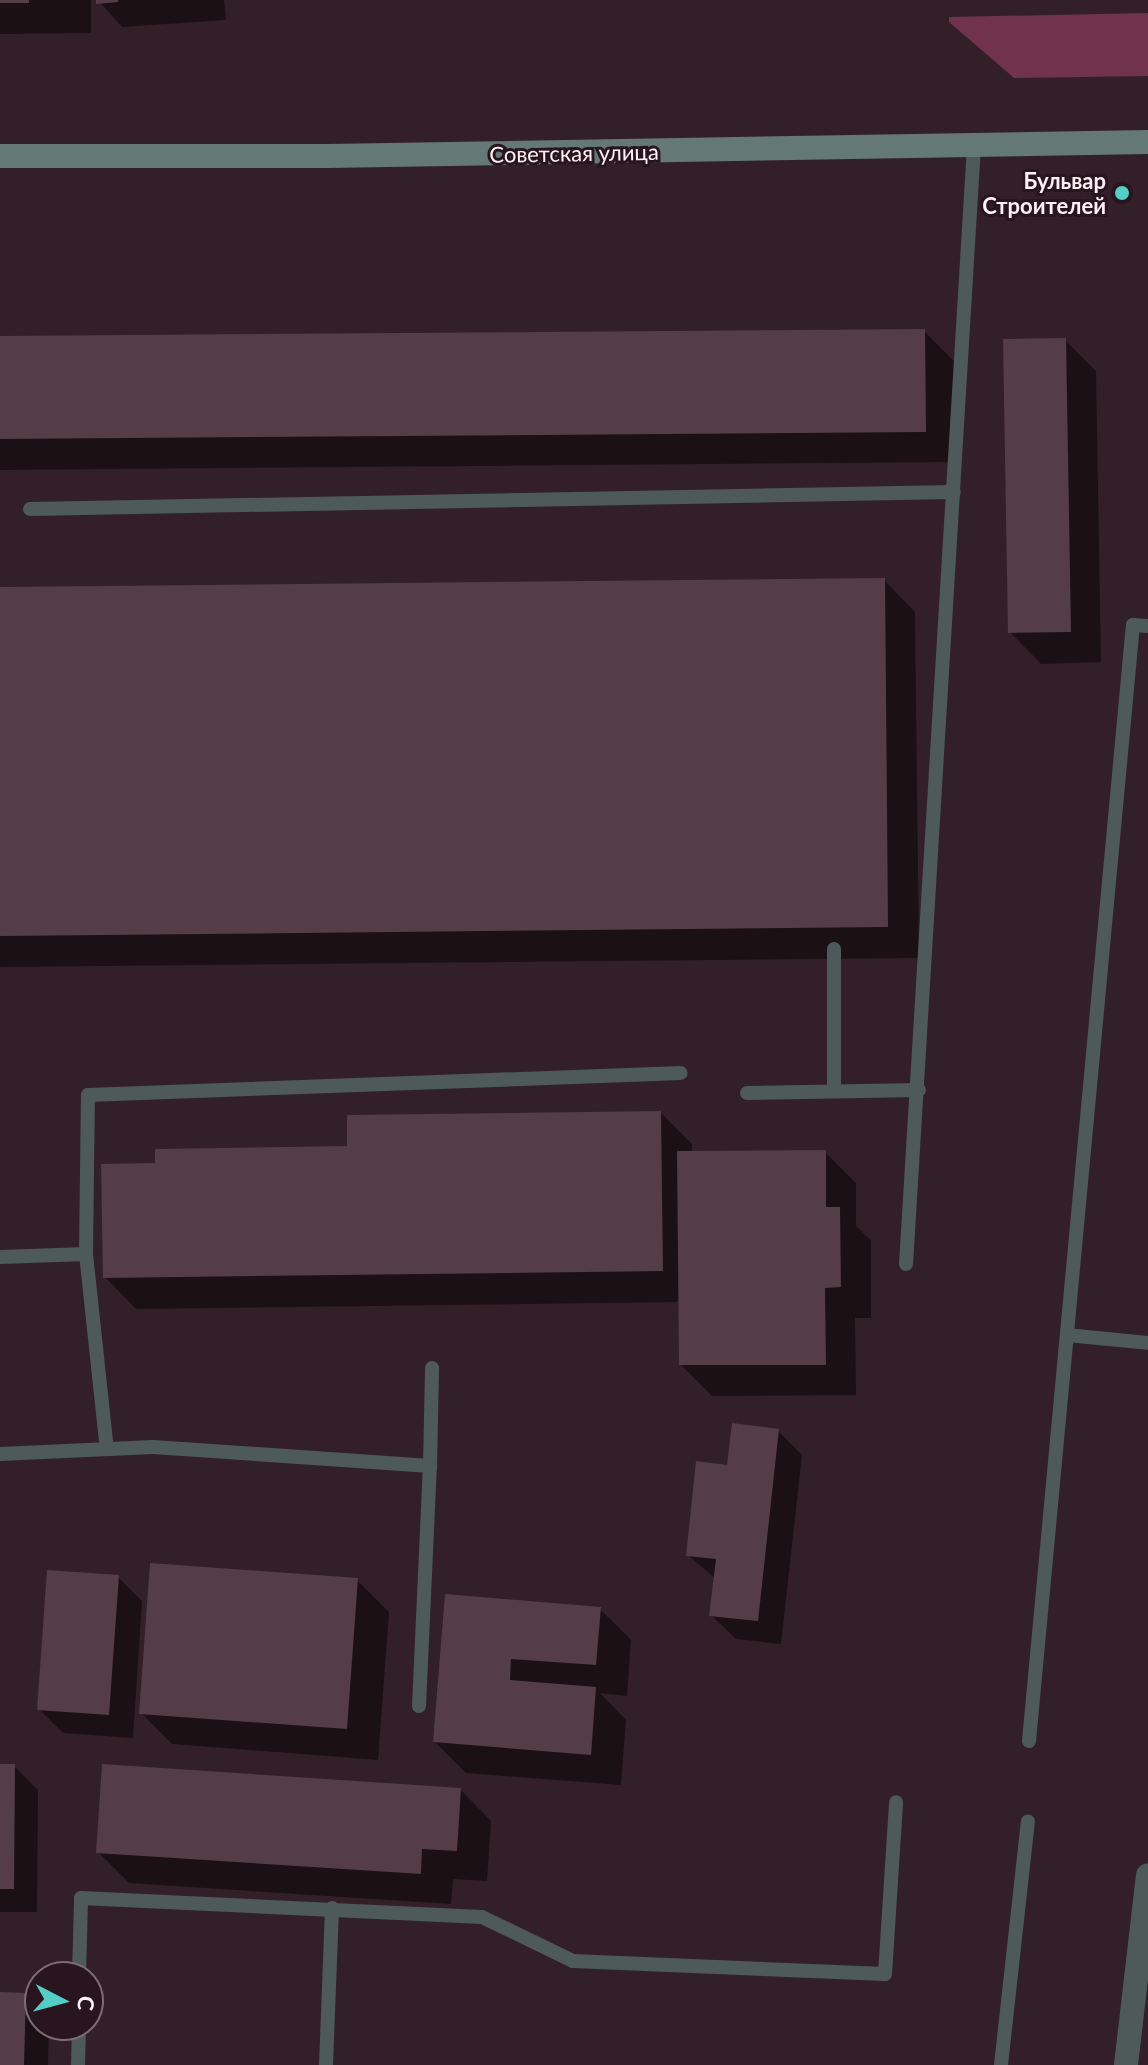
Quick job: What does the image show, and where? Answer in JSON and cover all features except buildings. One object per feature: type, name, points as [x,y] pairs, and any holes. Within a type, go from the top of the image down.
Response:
[{"type":"main road","name":"Советская улица","points":[[0,156],[328,156],[1148,142]]},
{"type":"street","points":[[1126,2065],[1148,1875]]},
{"type":"lane","points":[[906,1264],[919,1090],[974,146]]},
{"type":"lane","points":[[30,509],[954,492]]},
{"type":"lane","points":[[1029,1741],[1133,625],[1148,626]]},
{"type":"lane","points":[[834,949],[834,1091]]},
{"type":"lane","points":[[107,1449],[86,1254],[88,1095],[681,1073]]},
{"type":"lane","points":[[747,1093],[919,1090]]},
{"type":"lane","points":[[0,1257],[86,1254]]},
{"type":"lane","points":[[1067,1335],[1148,1343]]},
{"type":"lane","points":[[419,1706],[432,1368]]},
{"type":"lane","points":[[0,1454],[153,1447],[430,1466]]},
{"type":"lane","points":[[79,1961],[81,1898],[482,1917],[573,1961],[885,1974],[896,1802]]},
{"type":"lane","points":[[1001,2065],[1028,1821]]},
{"type":"lane","points":[[326,2065],[332,1908]]},
{"type":"lane","points":[[78,2065],[79,2041]]},
{"type":"shaded area","points":[[1148,13],[1148,76],[1014,78],[949,22],[949,17]]},
{"type":"place","name":"Бульвар Строителей","points":[[1122,193]]}]
